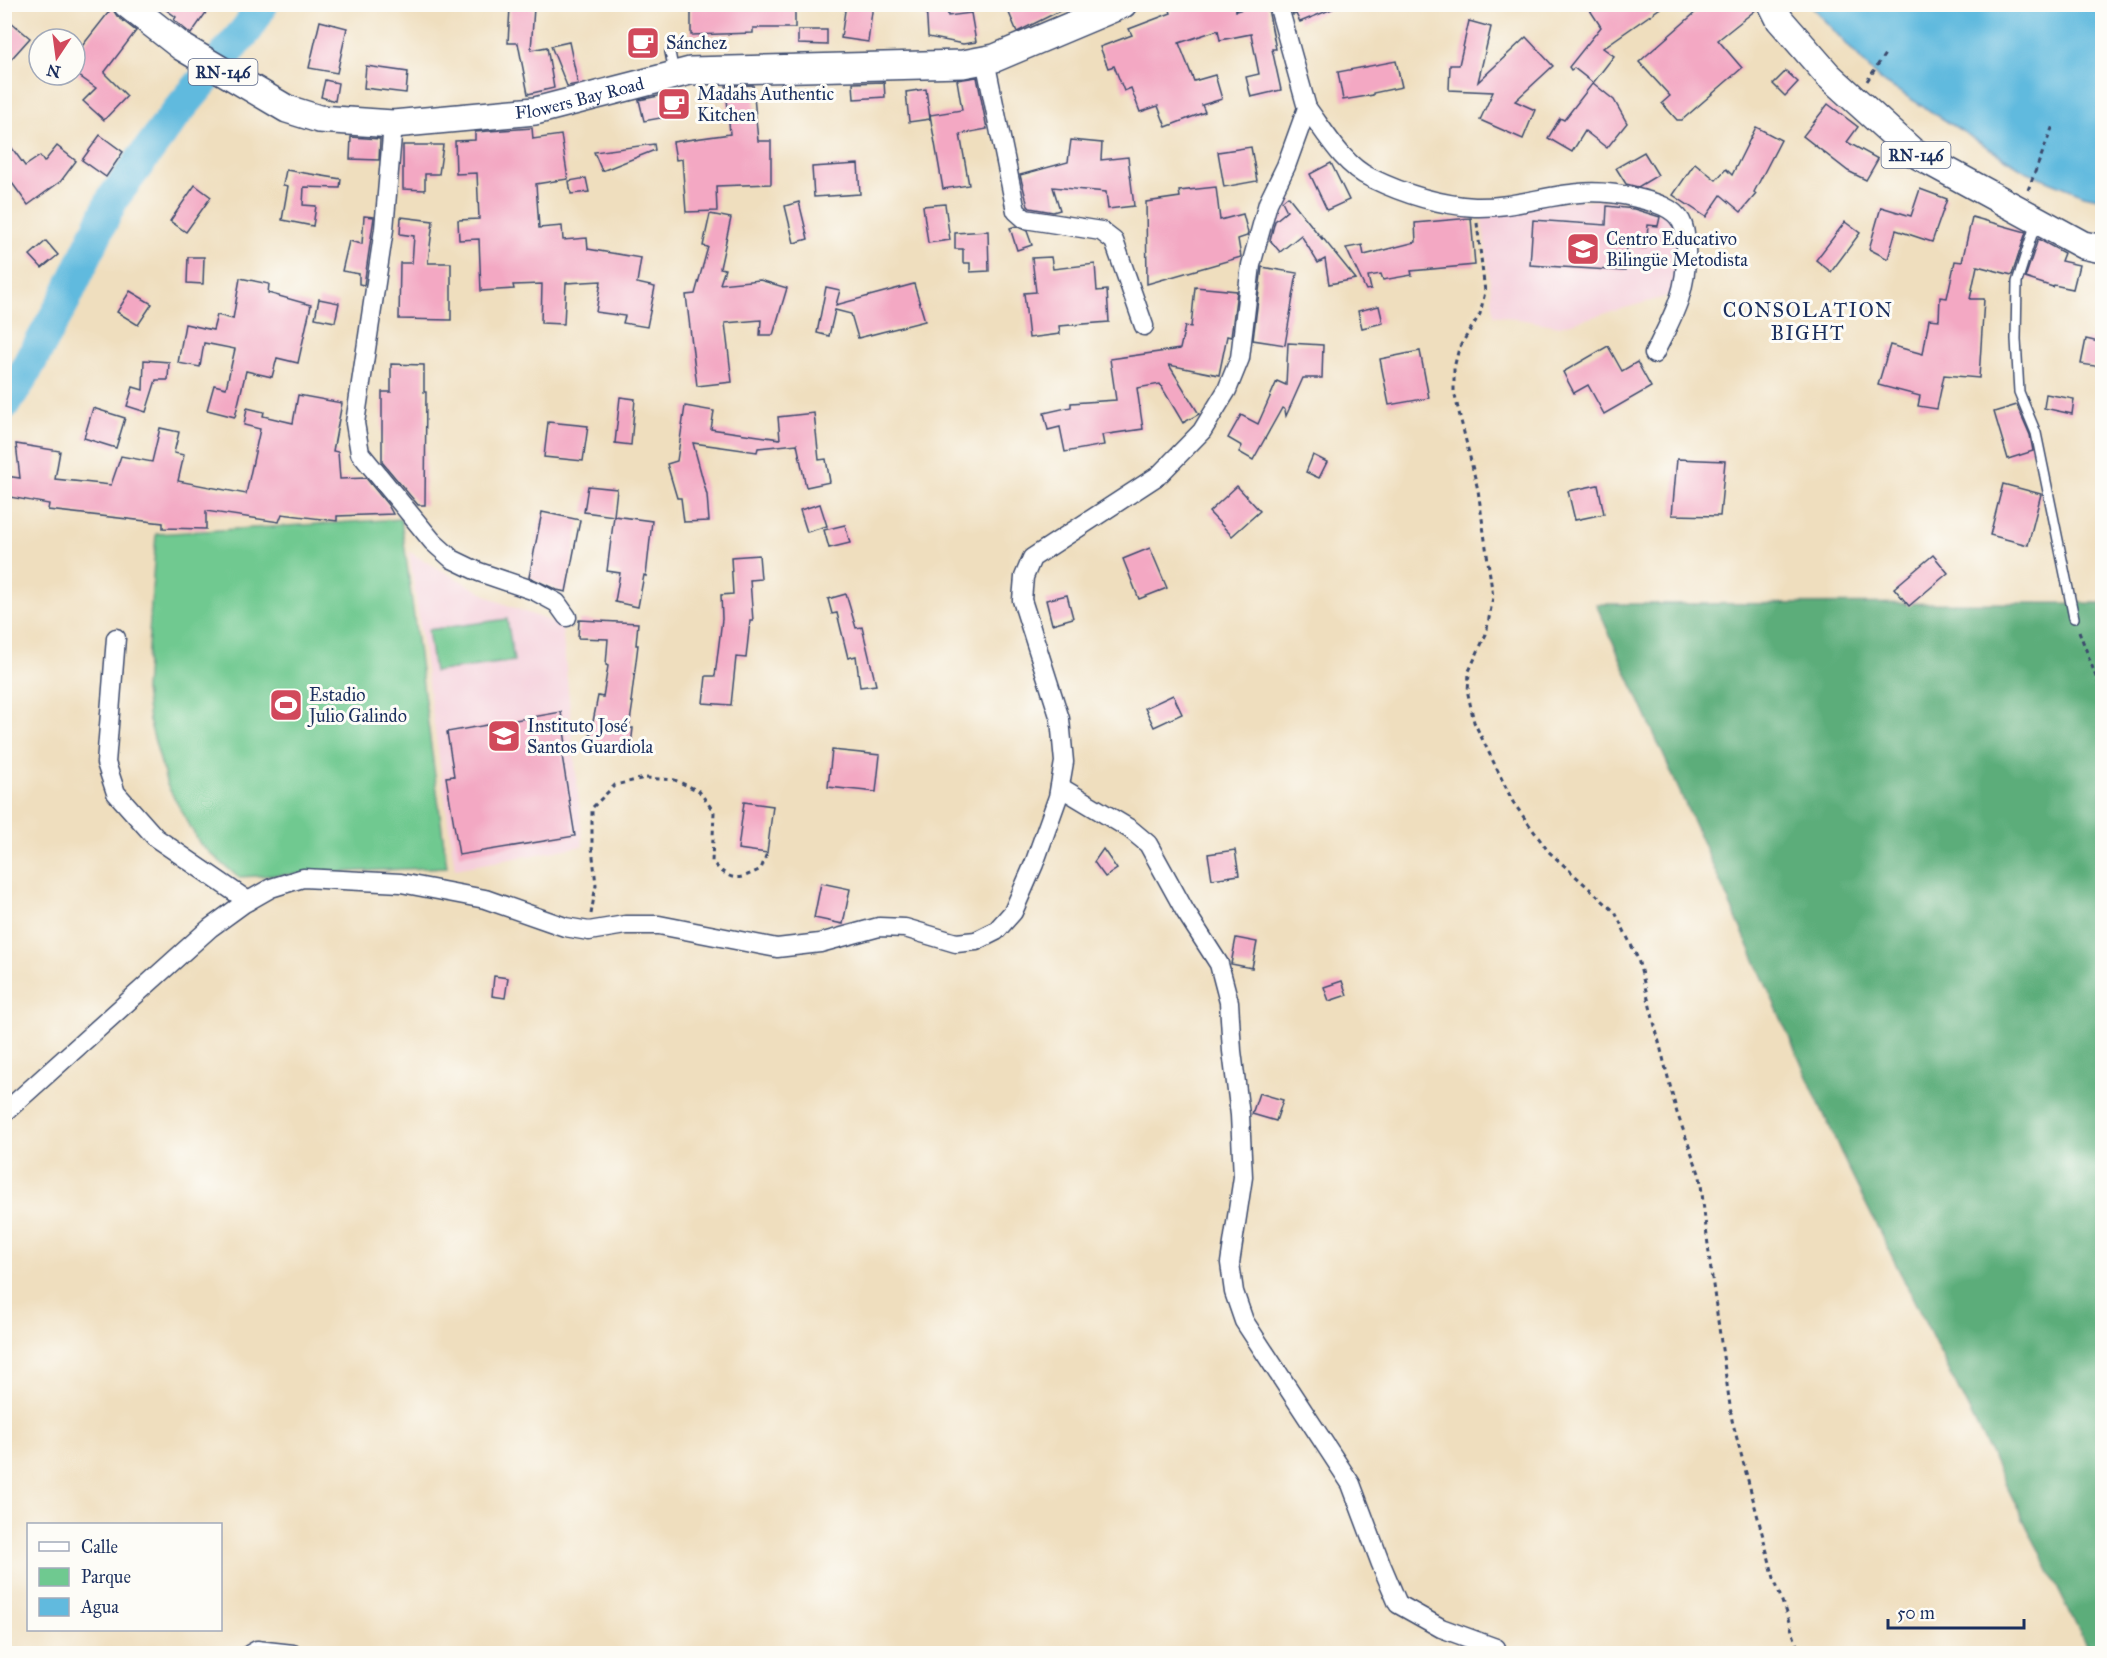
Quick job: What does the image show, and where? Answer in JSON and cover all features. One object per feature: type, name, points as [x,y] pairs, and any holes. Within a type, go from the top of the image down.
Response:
[{"type":"main road","name":"Flowers Bay Road","points":[[127,4],[182,47],[287,109],[320,119],[393,124],[535,111],[682,70],[963,64],[995,58],[1123,4]]},
{"type":"main road","name":"RN-146","points":[[1772,4],[1780,20],[1828,75],[1914,153],[2030,210],[2083,245],[2103,249]]},
{"type":"street","points":[[1278,4],[1307,108],[1344,157],[1368,177],[1405,192],[1475,207],[1519,205],[1580,193],[1626,196],[1655,202],[1669,209],[1681,220],[1686,237],[1687,262],[1684,289],[1676,311],[1654,354]]},
{"type":"street","points":[[985,60],[1016,211],[1025,219],[1101,231],[1114,241],[1144,326]]},
{"type":"street","points":[[4,1113],[210,928],[271,888],[303,878],[401,883],[485,899],[565,927],[589,931],[625,925],[659,926],[777,948],[820,943],[879,927],[905,928],[956,943],[976,941],[996,931],[1013,912],[1034,864],[1058,797],[1064,762],[1060,719],[1022,600],[1024,577],[1032,558],[1159,475],[1202,431],[1227,390],[1240,358],[1251,265],[1265,213],[1286,166],[1307,108]]},
{"type":"street","points":[[393,124],[384,229],[355,423],[360,453],[433,542],[452,559],[479,572],[535,591],[556,603],[567,617]]},
{"type":"street","points":[[116,638],[106,763],[116,793],[156,838],[248,901]]},
{"type":"street","points":[[1060,787],[1130,829],[1148,844],[1185,911],[1219,964],[1229,1002],[1240,1115],[1243,1177],[1230,1263],[1234,1292],[1244,1321],[1351,1484],[1398,1605],[1441,1628],[1496,1648],[1498,1653]]},
{"type":"street","points":[[249,1653],[257,1650],[292,1653]]},
{"type":"lane","points":[[2030,210],[2017,282],[2016,339],[2019,392],[2036,433],[2074,618]]},
{"type":"path","points":[[1863,87],[1886,54]]},
{"type":"path","points":[[2030,210],[2054,123]]},
{"type":"path","points":[[1475,207],[1485,292],[1480,314],[1460,348],[1454,368],[1454,392],[1478,490],[1493,597],[1486,634],[1469,671],[1468,694],[1474,722],[1513,802],[1548,851],[1615,912],[1638,959],[1677,1113],[1700,1176],[1732,1420],[1774,1578],[1800,1653]]},
{"type":"path","points":[[2074,618],[2103,693]]},
{"type":"path","points":[[589,931],[596,885],[591,847],[592,808],[615,784],[645,778],[675,780],[699,790],[714,812],[712,862],[727,876],[741,878],[761,869],[766,853]]},
{"type":"shaded area","name":"Centro Educativo Bilingüe Metodista","points":[[1581,200],[1617,200],[1670,216],[1679,231],[1681,267],[1672,295],[1560,326],[1494,315],[1481,211]]},
{"type":"shaded area","name":"Instituto José Santos Guardiola","points":[[409,552],[497,601],[562,626],[583,846],[455,869]]},
{"type":"green space","name":"Estadio Julio Galindo","points":[[401,519],[447,867],[238,877],[200,844],[167,785],[149,720],[145,690],[156,534]]},
{"type":"green space","points":[[2102,603],[2102,1653],[2090,1653],[1847,1166],[1596,604]]},
{"type":"green space","points":[[507,619],[514,661],[434,672],[428,630]]},
{"type":"water","points":[[1810,5],[2102,5],[2102,199],[2084,195],[2027,172],[1879,79]]},
{"type":"building","points":[[158,4],[212,4],[191,34],[174,20],[176,17]]},
{"type":"building","points":[[691,4],[795,4],[795,28],[753,28],[753,33],[691,35]]},
{"type":"building","points":[[846,4],[873,4],[868,42],[841,38]]},
{"type":"building","points":[[926,4],[947,4],[948,16],[971,13],[976,42],[963,44],[928,37]]},
{"type":"building","points":[[1015,4],[1074,4],[1017,32],[1007,8]]},
{"type":"building","points":[[1168,4],[1235,4],[1236,11],[1267,4],[1276,49],[1272,49],[1281,90],[1251,97],[1246,77],[1259,74],[1251,34],[1220,40],[1218,30],[1179,43],[1194,81],[1215,75],[1222,99],[1202,105],[1205,112],[1166,127],[1158,106],[1140,112],[1131,88],[1124,91],[1114,66],[1108,68],[1100,47],[1132,35],[1129,29],[1171,13]]},
{"type":"building","points":[[1290,4],[1342,5],[1300,22],[1296,14],[1293,15]]},
{"type":"building","points":[[1586,4],[1666,4],[1603,48],[1614,56],[1593,83],[1574,68],[1571,70],[1569,67],[1601,27]]},
{"type":"building","points":[[1705,4],[1756,4],[1757,9],[1718,40],[1742,68],[1682,120],[1677,120],[1662,103],[1670,96],[1639,62]]},
{"type":"building","points":[[510,7],[534,8],[531,50],[547,47],[554,88],[528,94],[518,43],[508,43]]},
{"type":"building","points":[[112,8],[117,16],[136,31],[104,73],[127,96],[104,120],[83,101],[96,88],[87,82],[87,40]]},
{"type":"building","points":[[4,16],[27,35],[27,41],[4,67]]},
{"type":"building","points":[[320,21],[347,28],[337,73],[309,68]]},
{"type":"building","points":[[1469,21],[1491,27],[1478,82],[1526,37],[1553,66],[1515,101],[1535,110],[1523,139],[1480,120],[1493,92],[1449,90],[1450,65],[1459,65]]},
{"type":"building","points":[[798,30],[827,30],[827,45],[798,44]]},
{"type":"building","points":[[569,42],[578,84],[567,86],[551,46]]},
{"type":"building","points":[[1396,61],[1402,87],[1343,100],[1338,72]]},
{"type":"building","points":[[366,66],[408,72],[406,93],[364,88]]},
{"type":"building","points":[[1786,71],[1798,82],[1785,96],[1773,84]]},
{"type":"building","points":[[977,77],[987,129],[960,134],[969,185],[943,189],[930,115],[962,110],[957,80]]},
{"type":"building","points":[[325,80],[338,83],[335,101],[321,97]]},
{"type":"building","points":[[884,82],[885,97],[854,99],[853,83]]},
{"type":"building","points":[[1593,83],[1614,100],[1627,123],[1607,148],[1585,131],[1572,152],[1548,138],[1560,118],[1564,120]]},
{"type":"building","points":[[753,85],[758,141],[771,141],[771,184],[716,186],[717,211],[686,212],[682,159],[676,160],[673,142],[730,134],[726,86]]},
{"type":"building","points":[[926,89],[930,119],[909,122],[906,92]]},
{"type":"building","points":[[678,92],[683,114],[644,121],[639,100]]},
{"type":"building","points":[[1828,104],[1858,127],[1847,142],[1878,159],[1866,180],[1848,171],[1803,136]]},
{"type":"building","points":[[1756,127],[1781,140],[1754,192],[1756,194],[1741,212],[1721,195],[1706,217],[1673,195],[1695,163],[1716,180],[1726,169],[1732,175]]},
{"type":"building","points":[[532,128],[533,139],[561,135],[568,179],[536,184],[539,228],[562,226],[563,240],[587,238],[588,249],[641,258],[637,283],[655,287],[647,327],[623,323],[625,316],[596,312],[601,281],[566,283],[564,324],[541,323],[542,284],[513,285],[514,289],[481,291],[479,239],[459,240],[458,220],[479,219],[477,173],[456,174],[455,141],[475,140],[475,132]]},
{"type":"building","points":[[100,135],[123,152],[106,177],[82,160]]},
{"type":"building","points":[[4,137],[25,166],[40,156],[44,162],[57,146],[76,161],[61,181],[28,205],[4,172]]},
{"type":"building","points":[[351,137],[380,139],[379,160],[350,159]]},
{"type":"building","points":[[1071,140],[1102,143],[1101,160],[1128,157],[1134,206],[1108,209],[1106,192],[1053,187],[1060,210],[1053,212],[1028,206],[1020,175],[1068,162]]},
{"type":"building","points":[[654,144],[655,150],[602,171],[594,152]]},
{"type":"building","points":[[403,145],[443,145],[439,174],[425,174],[425,190],[403,189]]},
{"type":"building","points":[[1251,147],[1257,181],[1224,187],[1218,152]]},
{"type":"building","points":[[1644,152],[1658,175],[1638,187],[1626,184],[1616,168]]},
{"type":"building","points":[[1331,163],[1349,200],[1327,210],[1310,174]]},
{"type":"building","points":[[858,164],[860,194],[814,197],[812,167]]},
{"type":"building","points":[[286,170],[341,179],[340,188],[304,187],[303,205],[316,206],[313,226],[282,220],[288,186],[283,185]]},
{"type":"building","points":[[586,178],[589,192],[571,194],[569,181]]},
{"type":"building","points":[[195,185],[211,197],[186,232],[170,221]]},
{"type":"building","points":[[1216,187],[1220,220],[1243,214],[1248,233],[1247,236],[1238,239],[1241,257],[1147,284],[1146,202],[1180,197],[1179,191]]},
{"type":"building","points":[[1920,189],[1947,199],[1932,242],[1896,230],[1888,259],[1869,249],[1881,207],[1911,216]]},
{"type":"building","points":[[1288,196],[1356,279],[1329,284],[1325,259],[1318,263],[1301,235],[1280,252],[1270,240],[1275,221],[1287,211],[1282,201]]},
{"type":"building","points":[[799,202],[808,239],[794,243],[785,206]]},
{"type":"building","points":[[945,204],[950,240],[928,243],[923,206]]},
{"type":"building","points":[[1607,206],[1634,209],[1660,217],[1658,226],[1648,225],[1646,248],[1627,246],[1625,271],[1530,265],[1533,220],[1606,225]]},
{"type":"building","points":[[710,214],[731,218],[720,268],[725,269],[720,284],[760,280],[787,288],[773,335],[760,335],[761,320],[725,323],[732,382],[697,386],[686,295],[695,294],[708,247],[703,246]]},
{"type":"building","points":[[364,216],[374,217],[364,285],[359,284],[359,274],[342,271],[349,241],[362,244]]},
{"type":"building","points":[[401,217],[433,221],[428,263],[451,263],[451,320],[399,319],[400,263],[412,263],[414,236],[400,234]]},
{"type":"building","points":[[1972,217],[2026,232],[2012,275],[1977,266],[1970,299],[1984,299],[1979,378],[1944,375],[1937,409],[1918,406],[1920,396],[1878,385],[1890,345],[1923,354],[1929,319],[1939,320],[1940,297],[1947,298],[1955,261],[1962,262]]},
{"type":"building","points":[[1471,218],[1475,265],[1411,271],[1412,275],[1383,280],[1381,274],[1368,276],[1371,289],[1366,290],[1346,248],[1362,245],[1364,255],[1416,242],[1415,223]]},
{"type":"building","points":[[1845,222],[1860,233],[1831,272],[1816,260]]},
{"type":"building","points":[[1016,226],[1027,231],[1032,245],[1017,250],[1010,228]]},
{"type":"building","points":[[988,231],[989,271],[970,272],[970,263],[963,263],[963,249],[955,249],[955,233]]},
{"type":"building","points":[[2038,239],[2064,253],[2061,261],[2079,265],[2073,289],[2054,285],[2053,287],[2025,278]]},
{"type":"building","points":[[46,241],[58,255],[42,268],[30,255]]},
{"type":"building","points":[[188,257],[204,257],[203,284],[187,283]]},
{"type":"building","points":[[1051,257],[1053,269],[1095,264],[1097,291],[1107,290],[1109,322],[1059,326],[1060,334],[1029,338],[1024,293],[1036,292],[1032,258]]},
{"type":"building","points":[[1262,267],[1297,273],[1285,345],[1253,340]]},
{"type":"building","points":[[240,278],[269,284],[268,293],[311,305],[298,363],[277,358],[272,377],[246,371],[235,417],[207,410],[214,385],[226,388],[235,349],[204,343],[200,367],[178,363],[185,324],[213,330],[217,315],[233,319]]},
{"type":"building","points":[[914,284],[925,321],[858,338],[851,314],[835,310],[829,336],[817,333],[826,287],[840,290],[836,305]]},
{"type":"building","points":[[1195,287],[1237,291],[1231,337],[1227,336],[1219,375],[1169,365],[1199,414],[1183,423],[1160,384],[1137,388],[1143,429],[1102,435],[1104,445],[1065,452],[1060,427],[1048,430],[1044,413],[1071,407],[1071,403],[1116,400],[1110,359],[1180,349],[1185,326],[1191,327]]},
{"type":"building","points":[[130,291],[152,304],[138,325],[117,312]]},
{"type":"building","points":[[319,299],[339,303],[335,322],[315,318]]},
{"type":"building","points":[[1379,306],[1383,323],[1362,328],[1358,311]]},
{"type":"building","points":[[2086,339],[2103,343],[2101,367],[2081,364]]},
{"type":"building","points":[[1288,343],[1323,345],[1322,378],[1303,378],[1286,416],[1282,408],[1253,460],[1239,452],[1242,446],[1228,438],[1241,415],[1258,424],[1277,381],[1286,385]]},
{"type":"building","points":[[1608,346],[1622,371],[1637,362],[1651,387],[1604,414],[1588,385],[1574,393],[1563,372]]},
{"type":"building","points":[[1420,351],[1429,398],[1389,405],[1380,359]]},
{"type":"building","points":[[144,360],[169,362],[168,380],[156,380],[146,412],[127,406],[133,387],[143,390]]},
{"type":"building","points":[[391,364],[424,365],[424,392],[426,392],[425,505],[418,505],[382,462],[382,392],[391,392]]},
{"type":"building","points":[[2046,394],[2074,399],[2072,414],[2044,408]]},
{"type":"building","points":[[298,395],[342,403],[333,451],[338,452],[340,479],[366,478],[393,514],[337,516],[337,521],[282,514],[279,522],[206,511],[206,529],[163,528],[163,523],[48,510],[49,504],[4,496],[6,476],[20,478],[16,444],[60,451],[55,479],[111,485],[121,456],[152,462],[160,428],[179,432],[174,453],[184,455],[178,481],[246,494],[260,429],[244,425],[247,408],[264,412],[263,416],[293,423]]},
{"type":"building","points":[[620,397],[635,399],[631,445],[615,443]]},
{"type":"building","points":[[2017,405],[2030,435],[2033,451],[2008,459],[1994,412]]},
{"type":"building","points":[[685,406],[714,411],[711,429],[780,439],[778,417],[814,413],[819,460],[826,459],[830,482],[806,487],[797,444],[758,448],[757,452],[693,443],[707,495],[709,521],[684,522],[681,498],[677,498],[667,464],[677,461]]},
{"type":"building","points":[[93,408],[125,418],[116,448],[84,438]]},
{"type":"building","points":[[548,422],[588,426],[583,461],[544,457]]},
{"type":"building","points":[[1313,455],[1327,462],[1319,478],[1306,472]]},
{"type":"building","points":[[1677,459],[1725,461],[1720,516],[1672,515]]},
{"type":"building","points":[[2003,484],[2041,494],[2028,545],[1990,535]]},
{"type":"building","points":[[1598,485],[1604,514],[1575,520],[1568,491]]},
{"type":"building","points":[[588,486],[617,489],[614,516],[584,512]]},
{"type":"building","points":[[1237,486],[1260,511],[1232,536],[1209,512]]},
{"type":"building","points":[[820,504],[827,526],[807,532],[800,510]]},
{"type":"building","points":[[542,512],[580,520],[566,592],[529,577]]},
{"type":"building","points":[[614,516],[652,521],[646,576],[644,575],[638,607],[615,602],[620,573],[607,571]]},
{"type":"building","points":[[845,525],[850,543],[829,548],[824,530]]},
{"type":"building","points":[[1150,548],[1167,588],[1139,599],[1123,559]]},
{"type":"building","points":[[759,555],[761,579],[750,580],[753,621],[750,621],[746,658],[736,657],[731,705],[703,703],[706,676],[715,676],[722,619],[721,595],[733,594],[731,557]]},
{"type":"building","points":[[1933,555],[1948,573],[1909,606],[1894,588]]},
{"type":"building","points":[[846,594],[856,628],[862,627],[876,685],[860,687],[856,656],[848,658],[837,613],[832,614],[828,599]]},
{"type":"building","points":[[1067,595],[1073,618],[1052,624],[1046,600]]},
{"type":"building","points":[[579,620],[638,623],[636,645],[638,645],[629,728],[633,728],[630,754],[588,747],[598,696],[603,697],[608,666],[606,665],[608,639],[578,638]]},
{"type":"building","points":[[1173,695],[1182,714],[1154,727],[1145,708]]},
{"type":"building","points":[[561,712],[566,744],[560,743],[575,836],[459,855],[446,777],[454,776],[447,732]]},
{"type":"building","points":[[832,750],[880,755],[876,792],[828,787]]},
{"type":"building","points":[[744,802],[773,806],[767,853],[738,849]]},
{"type":"building","points":[[1103,849],[1117,869],[1105,877],[1094,862]]},
{"type":"building","points":[[1235,850],[1239,875],[1212,879],[1208,854]]},
{"type":"building","points":[[821,883],[850,889],[843,924],[814,918]]},
{"type":"building","points":[[1236,938],[1257,942],[1252,968],[1231,964]]},
{"type":"building","points":[[494,976],[508,978],[505,998],[492,996]]},
{"type":"building","points":[[1342,981],[1347,995],[1329,1001],[1324,987]]},
{"type":"building","points":[[1259,1093],[1283,1100],[1276,1121],[1252,1114]]},
{"type":"waterway","points":[[4,404],[21,379],[65,299],[113,198],[177,112],[248,28],[262,4]]},
{"type":"place","name":"Sánchez","points":[[643,43]]},
{"type":"place","name":"Madahs Authentic Kitchen","points":[[674,104]]},
{"type":"place","name":"Centro Educativo Bilingüe Metodista","points":[[1583,249]]},
{"type":"place","name":"Estadio Julio Galindo","points":[[286,705]]},
{"type":"place","name":"Instituto José Santos Guardiola","points":[[504,736]]},
{"type":"district","name":"CONSOLATION BIGHT","points":[[1808,322]]}]
